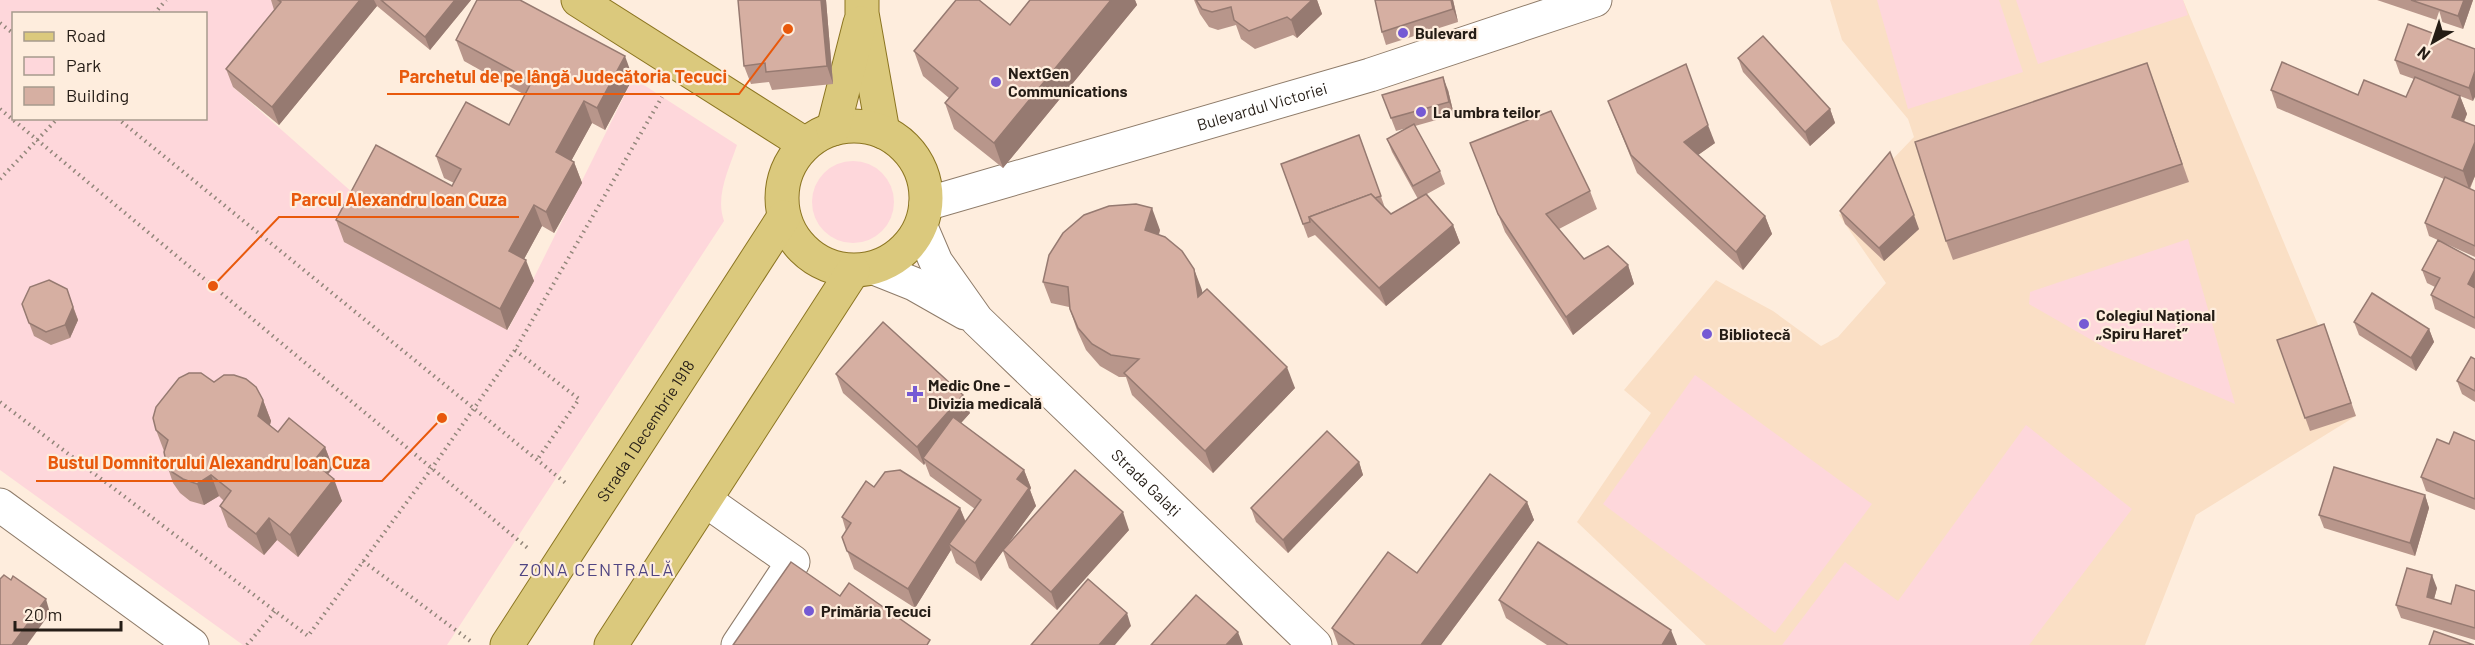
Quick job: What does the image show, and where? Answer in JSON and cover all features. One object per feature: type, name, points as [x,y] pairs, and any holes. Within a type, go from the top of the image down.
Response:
[{"type":"main road","points":[[578,0],[819,137]]},
{"type":"main road","points":[[819,137],[862,6]]},
{"type":"main road","points":[[862,6],[883,132]]},
{"type":"main road","points":[[862,126],[883,132],[902,144],[916,161],[925,182],[924,216],[907,248],[891,261],[863,270],[835,268],[818,261],[803,250],[791,235],[784,217],[781,197],[784,178],[792,159],[819,137],[862,126]]},
{"type":"main road","name":"Strada 1 Decembrie 1918","points":[[507,645],[784,217]]},
{"type":"main road","points":[[611,645],[705,500],[863,270]]},
{"type":"street","name":"Bulevardul Victoriei","points":[[924,216],[1370,75],[1595,0]]},
{"type":"street","name":"Strada Galați","points":[[924,216],[936,262],[977,320],[1315,645]]},
{"type":"street","name":"Strada Galați","points":[[863,270],[914,284],[977,320]]},
{"type":"street","points":[[705,500],[794,562],[738,645]]},
{"type":"street","points":[[0,505],[192,645]]},
{"type":"path","points":[[156,12],[166,0]]},
{"type":"path","points":[[0,23],[12,32]]},
{"type":"path","points":[[0,402],[308,636],[432,468],[515,350],[662,97]]},
{"type":"path","points":[[0,109],[12,119]]},
{"type":"path","points":[[13,120],[555,571]]},
{"type":"path","points":[[0,179],[56,120]]},
{"type":"path","points":[[119,120],[596,508]]},
{"type":"path","points":[[515,350],[579,399],[537,459]]},
{"type":"path","points":[[363,561],[477,645]]},
{"type":"path","points":[[247,645],[275,611]]},
{"type":"shaded area","name":"Colegiul Național „Spiru Haret”","points":[[1830,0],[2183,0],[2356,416],[2196,515],[2145,645],[1706,645],[1577,522],[1651,413],[1624,390],[1716,280],[1773,311],[1821,346],[1838,337],[1886,283],[1839,215],[1914,137],[1908,119],[1842,40]]},
{"type":"green space","points":[[0,0],[283,0],[233,87],[508,330],[633,78],[737,145],[722,192],[724,221],[447,645],[243,645],[0,470]]},
{"type":"green space","points":[[1877,0],[1999,0],[2023,72],[1908,109]]},
{"type":"green space","points":[[2016,0],[2183,0],[2188,15],[2038,64]]},
{"type":"green space","points":[[853,161],[869,164],[882,173],[891,186],[894,202],[891,218],[882,231],[869,240],[853,243],[837,240],[824,231],[815,218],[812,202],[815,186],[824,173],[837,164]]},
{"type":"green space","points":[[2188,239],[2235,404],[2109,350],[2029,304],[2030,292]]},
{"type":"green space","points":[[1695,375],[1872,504],[1775,633],[1603,504]]},
{"type":"green space","points":[[2026,425],[2132,509],[2029,645],[1782,645],[1845,562],[1898,601]]},
{"type":"building","points":[[278,0],[360,0],[272,107],[226,69],[281,2]]},
{"type":"building","points":[[381,0],[455,0],[425,37]]},
{"type":"building","points":[[477,0],[520,0],[625,56],[597,108],[584,101],[556,152],[574,162],[546,212],[534,205],[509,251],[526,260],[500,309],[336,220],[376,145],[452,186],[461,169],[436,156],[466,102],[509,125],[532,81],[456,40]]},
{"type":"building","points":[[738,0],[821,0],[827,66],[766,72],[765,63],[744,66]]},
{"type":"building","points":[[956,0],[979,0],[1010,25],[1030,0],[1111,0],[994,143],[945,103],[958,88],[914,51]]},
{"type":"building","points":[[1196,0],[1312,0],[1291,20],[1287,17],[1249,31],[1234,20],[1231,7],[1212,12],[1202,9]]},
{"type":"building","points":[[1375,0],[1451,0],[1453,9],[1382,32]]},
{"type":"building","points":[[2411,0],[2464,0],[2458,16]]},
{"type":"building","points":[[2408,24],[2475,49],[2475,71],[2469,88],[2395,60]]},
{"type":"building","points":[[1763,36],[1830,109],[1805,132],[1738,58]]},
{"type":"building","points":[[2282,62],[2358,95],[2364,80],[2406,97],[2415,77],[2460,96],[2452,117],[2475,126],[2475,142],[2463,171],[2271,90]]},
{"type":"building","points":[[2147,63],[2182,164],[1946,241],[1915,142]]},
{"type":"building","points":[[1686,64],[1708,125],[1684,142],[1765,216],[1736,252],[1631,155],[1608,101]]},
{"type":"building","points":[[1443,77],[1449,102],[1391,118],[1382,95]]},
{"type":"building","points":[[1551,111],[1590,191],[1546,214],[1584,259],[1608,246],[1628,265],[1566,317],[1498,214],[1470,143]]},
{"type":"building","points":[[1414,124],[1440,171],[1413,186],[1387,139]]},
{"type":"building","points":[[1359,135],[1381,196],[1375,198],[1371,194],[1309,217],[1310,222],[1303,224],[1281,164]]},
{"type":"building","points":[[1890,152],[1914,215],[1879,248],[1840,211]]},
{"type":"building","points":[[2445,177],[2475,191],[2475,246],[2425,223]]},
{"type":"building","points":[[1371,194],[1391,214],[1426,194],[1453,225],[1379,288],[1309,217]]},
{"type":"building","points":[[1136,204],[1152,208],[1145,230],[1165,237],[1182,251],[1194,269],[1198,297],[1207,289],[1287,367],[1205,451],[1124,373],[1139,359],[1111,355],[1092,344],[1078,328],[1070,309],[1068,287],[1043,282],[1049,255],[1063,233],[1084,215],[1109,206]]},
{"type":"building","points":[[2438,240],[2475,260],[2475,270],[2468,284],[2475,288],[2475,318],[2431,295],[2440,278],[2422,270]]},
{"type":"building","points":[[49,280],[67,289],[73,307],[65,325],[46,332],[29,323],[22,304],[30,287]]},
{"type":"building","points":[[2372,293],[2429,329],[2411,358],[2354,322]]},
{"type":"building","points":[[883,322],[963,395],[917,447],[836,374]]},
{"type":"building","points":[[2324,324],[2351,403],[2305,418],[2277,340]]},
{"type":"building","points":[[2471,357],[2475,359],[2475,391],[2457,381]]},
{"type":"building","points":[[189,373],[201,373],[214,382],[224,375],[246,379],[256,387],[263,400],[258,416],[278,432],[289,418],[325,447],[313,462],[334,479],[290,535],[269,518],[256,534],[220,506],[231,491],[211,475],[197,484],[172,472],[166,462],[164,452],[168,440],[156,430],[153,418],[156,407],[179,378]]},
{"type":"building","points":[[953,417],[1024,470],[1017,479],[1029,488],[975,563],[949,544],[981,500],[923,458]]},
{"type":"building","points":[[1327,431],[1359,462],[1283,540],[1251,508]]},
{"type":"building","points":[[2454,432],[2475,441],[2475,499],[2421,477],[2437,439],[2449,444]]},
{"type":"building","points":[[2334,467],[2425,495],[2410,543],[2319,515]]},
{"type":"building","points":[[900,470],[960,508],[908,589],[847,551],[842,537],[851,523],[842,517],[866,481],[874,487],[885,472]]},
{"type":"building","points":[[1075,470],[1123,512],[1051,592],[1003,550]]},
{"type":"building","points":[[1490,474],[1527,502],[1421,645],[1355,645],[1332,628],[1388,552],[1417,573]]},
{"type":"building","points":[[1538,542],[1671,630],[1662,645],[1568,645],[1499,600]]},
{"type":"building","points":[[791,562],[840,596],[849,583],[930,640],[927,645],[733,645]]},
{"type":"building","points":[[2407,568],[2432,575],[2427,597],[2451,604],[2456,585],[2475,591],[2475,628],[2396,605]]},
{"type":"building","points":[[4,575],[11,580],[13,576],[46,599],[12,645],[0,645],[0,579]]},
{"type":"building","points":[[1088,579],[1127,613],[1099,645],[1031,645]]},
{"type":"building","points":[[1196,595],[1238,632],[1226,645],[1151,645]]},
{"type":"building","points":[[2434,631],[2474,645],[2429,645]]},
{"type":"place","name":"Parchetul de pe lângă Judecătoria Tecuci","points":[[788,29]]},
{"type":"place","name":"Bulevard","points":[[1403,33]]},
{"type":"place","name":"NextGen Communications","points":[[996,82]]},
{"type":"place","name":"La umbra teilor","points":[[1421,112]]},
{"type":"place","name":"Parcul Alexandru Ioan Cuza","points":[[213,286]]},
{"type":"place","name":"Colegiul Național „Spiru Haret”","points":[[2084,324]]},
{"type":"place","name":"Bibliotecă","points":[[1707,334]]},
{"type":"place","name":"Medic One - Divizia medicală","points":[[915,394]]},
{"type":"place","name":"Bustul Domnitorului Alexandru Ioan Cuza","points":[[442,418]]},
{"type":"place","name":"Primăria Tecuci","points":[[809,611]]},
{"type":"district","name":"ZONA CENTRALĂ","points":[[597,570]]}]
